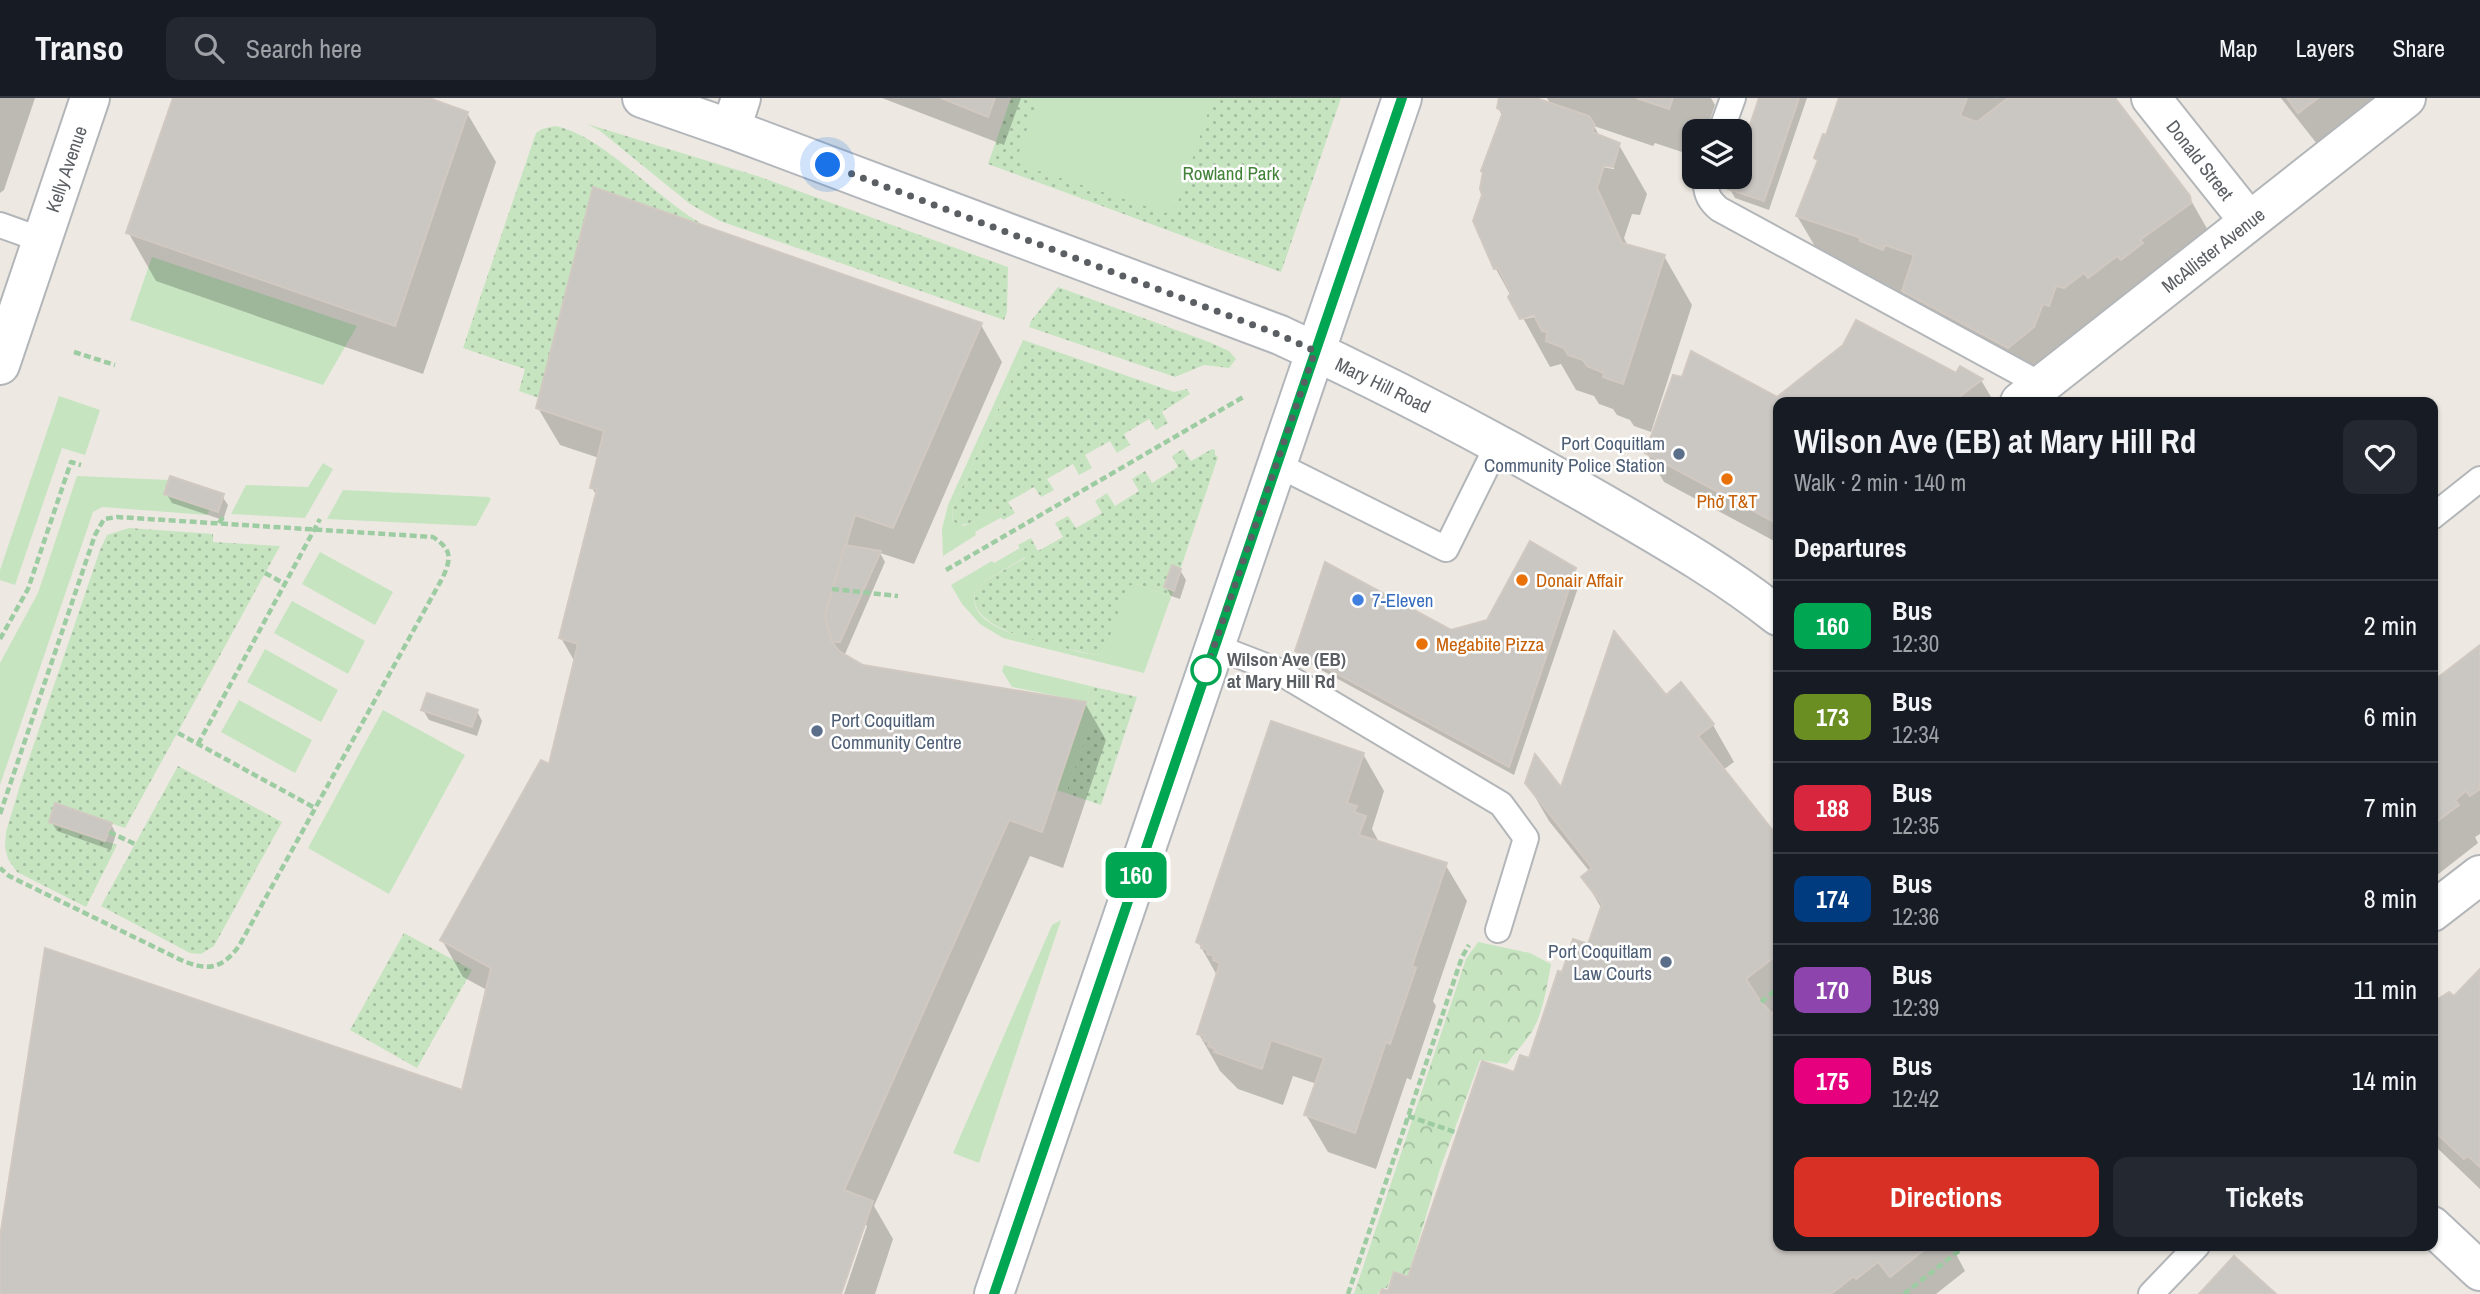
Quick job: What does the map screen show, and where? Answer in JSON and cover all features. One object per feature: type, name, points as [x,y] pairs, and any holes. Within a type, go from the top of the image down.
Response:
[{"type":"street","name":"Kelly Avenue","points":[[0,365],[90,98]]},
{"type":"street","name":"Mary Hill Road","points":[[642,98],[736,113],[1280,335],[1498,444],[1703,561],[1773,612]]},
{"type":"street","points":[[994,1294],[1402,98]]},
{"type":"street","name":"Donald Street","points":[[2151,98],[2249,221]]},
{"type":"street","name":"McAllister Avenue","points":[[2031,394],[2406,98]]},
{"type":"street","points":[[2438,907],[2480,875]]},
{"type":"street","points":[[2438,1232],[2480,1271]]},
{"type":"lane","points":[[1725,119],[1733,98]]},
{"type":"lane","points":[[1707,189],[1707,195],[1719,209],[2031,394]]},
{"type":"lane","points":[[0,225],[42,240]]},
{"type":"lane","points":[[1276,464],[1446,549],[1498,444]]},
{"type":"lane","points":[[2438,512],[2480,479]]},
{"type":"lane","points":[[1214,646],[1276,670],[1502,804],[1526,838],[1498,930]]},
{"type":"lane","points":[[2151,1294],[2192,1251]]},
{"type":"path","points":[[74,352],[115,365]]},
{"type":"path","points":[[946,570],[1245,396]]},
{"type":"path","points":[[0,639],[27,589],[71,462],[81,465]]},
{"type":"path","points":[[0,814],[95,536],[104,519],[117,517],[433,537],[444,544],[449,552],[443,577],[239,946],[222,964],[204,967],[181,960],[9,876],[0,869]]},
{"type":"path","points":[[219,523],[223,517]]},
{"type":"path","points":[[198,744],[320,519]]},
{"type":"path","points":[[265,573],[285,584]]},
{"type":"path","points":[[832,589],[898,596]]},
{"type":"path","points":[[178,733],[315,808]]},
{"type":"path","points":[[109,832],[135,844]]},
{"type":"path","points":[[1348,1294],[1462,957],[1477,936],[1498,930]]},
{"type":"path","points":[[1761,1002],[1773,992]]},
{"type":"path","points":[[1408,1116],[1458,1133]]},
{"type":"path","points":[[1904,1294],[1959,1251]]},
{"type":"green space","name":"Rowland Park","points":[[1011,98],[1341,98],[1281,272],[988,164]]},
{"type":"green space","points":[[1038,98],[1213,98],[1177,205],[1166,213],[1024,166],[1019,152]]},
{"type":"green space","points":[[587,124],[757,176],[1008,267],[1007,312],[1004,320],[720,221],[690,204],[599,130]]},
{"type":"green space","points":[[555,126],[592,142],[704,225],[593,187],[539,398],[519,391],[525,369],[463,348],[536,133]]},
{"type":"green space","points":[[152,257],[357,326],[323,385],[130,320]]},
{"type":"green space","points":[[1058,287],[1209,342],[1229,351],[1236,359],[1229,368],[1204,365],[1175,377],[1029,327]]},
{"type":"green space","points":[[1023,340],[1029,342],[953,507],[952,517],[954,522],[964,526],[996,509],[1002,517],[975,532],[976,535],[943,556],[942,529],[948,505]]},
{"type":"green space","points":[[1029,342],[1174,392],[1187,389],[1190,394],[1162,412],[1168,423],[1156,430],[1149,419],[1124,434],[1130,445],[1117,453],[1110,441],[1085,455],[1092,468],[1079,475],[1073,464],[1047,479],[1054,490],[1041,497],[1034,487],[1008,502],[1015,513],[1003,520],[996,509],[967,524],[955,523],[953,507]]},
{"type":"green space","points":[[59,396],[100,410],[85,455],[62,448],[15,585],[0,580],[0,570]]},
{"type":"green space","points":[[1183,449],[1191,461],[1212,449],[1218,457],[1171,597],[1136,584],[1104,653],[1096,655],[1021,637],[986,619],[976,606],[975,592],[985,581],[1025,558],[1018,545],[1031,538],[1038,551],[1063,537],[1055,523],[1068,516],[1076,528],[1102,513],[1095,501],[1107,493],[1115,506],[1139,491],[1132,479],[1145,471],[1152,483],[1178,467],[1172,456]]},
{"type":"green space","points":[[323,463],[333,469],[305,518],[231,514],[246,485],[308,487]]},
{"type":"green space","points":[[77,476],[169,480],[210,509],[207,515],[102,507],[93,512],[0,785],[0,663],[38,593]]},
{"type":"green space","points":[[343,490],[491,499],[476,526],[327,519]]},
{"type":"green space","points":[[129,528],[213,534],[213,542],[280,546],[125,828],[55,804],[49,822],[117,845],[86,907],[17,872],[8,859],[5,847],[6,832],[100,550],[107,535]]},
{"type":"green space","points":[[1020,548],[1025,557],[985,581],[975,592],[975,604],[980,615],[990,623],[1017,635],[1098,655],[1105,651],[1127,586],[1136,584],[1171,597],[1144,673],[1003,638],[980,624],[962,604],[951,585]]},
{"type":"green space","points":[[320,552],[393,592],[375,625],[302,584]]},
{"type":"green space","points":[[292,601],[365,641],[348,674],[274,633]]},
{"type":"green space","points":[[265,649],[338,690],[321,722],[247,682]]},
{"type":"green space","points":[[1004,665],[1090,686],[1088,693],[1096,708],[1066,793],[1056,790],[1086,702],[1012,687],[1002,671]]},
{"type":"green space","points":[[1090,686],[1137,697],[1101,805],[1066,793],[1096,708],[1088,693]]},
{"type":"green space","points":[[239,700],[312,740],[295,773],[221,732]]},
{"type":"green space","points":[[383,710],[465,755],[389,894],[308,848]]},
{"type":"green space","points":[[178,766],[282,822],[214,946],[201,954],[190,953],[101,906]]},
{"type":"green space","points":[[1061,920],[979,1163],[953,1153],[1052,925]]},
{"type":"green space","points":[[404,933],[472,970],[417,1068],[350,1030]]},
{"type":"green space","points":[[1478,942],[1530,953],[1551,964],[1539,1017],[1531,1033],[1507,1064],[1480,1060],[1440,1169],[1408,1276],[1394,1271],[1387,1288],[1381,1289],[1378,1294],[1354,1294],[1466,959]]},
{"type":"building","points":[[173,98],[429,98],[468,112],[395,326],[126,233]]},
{"type":"building","points":[[941,98],[995,98],[988,117]]},
{"type":"building","points":[[1499,98],[1536,98],[1589,116],[1595,125],[1592,132],[1620,143],[1613,167],[1604,166],[1597,188],[1622,243],[1665,255],[1623,384],[1603,377],[1604,373],[1587,366],[1583,360],[1568,355],[1564,348],[1546,341],[1547,332],[1542,331],[1534,315],[1520,319],[1508,297],[1511,293],[1498,268],[1494,269],[1473,221],[1482,195],[1481,171],[1503,112],[1497,108]]},
{"type":"building","points":[[1636,98],[1673,98],[1669,109]]},
{"type":"building","points":[[1759,98],[1799,98],[1764,201],[1728,189],[1752,189],[1752,119]]},
{"type":"building","points":[[1839,98],[1967,98],[1960,116],[1977,122],[2008,98],[2115,98],[2190,196],[2191,203],[2140,240],[2143,243],[2121,260],[2117,256],[2088,278],[2084,273],[2064,288],[2056,286],[2049,306],[2043,304],[2034,327],[2008,348],[1902,291],[1914,255],[1885,245],[1883,250],[1860,241],[1861,238],[1796,216],[1818,160],[1814,158],[1823,134],[1826,135]]},
{"type":"building","points":[[2287,98],[2318,98],[2298,113]]},
{"type":"building","name":"Port Coquitlam Community Centre","points":[[593,187],[982,323],[893,528],[855,515],[825,616],[832,642],[839,651],[863,665],[1086,702],[1042,832],[1009,820],[844,1190],[873,1201],[841,1294],[0,1294],[0,1237],[45,948],[462,1090],[491,968],[440,940],[541,760],[549,764],[578,644],[559,638],[597,489],[590,488],[604,431],[536,408]]},
{"type":"building","points":[[1856,320],[1956,373],[1960,366],[1983,379],[1959,397],[1777,397],[1843,345]]},
{"type":"building","points":[[1691,351],[1777,397],[1773,397],[1773,521],[1645,453],[1673,375],[1682,377]]},
{"type":"building","points":[[170,476],[224,494],[218,512],[164,494]]},
{"type":"building","points":[[1530,541],[1576,568],[1509,767],[1295,651],[1325,562],[1451,630],[1487,620]]},
{"type":"building","points":[[845,545],[881,551],[840,642],[832,642],[825,616]]},
{"type":"building","points":[[1172,565],[1181,569],[1174,591],[1164,587]]},
{"type":"building","name":"Port Coquitlam Law Courts","points":[[1614,631],[1666,695],[1681,682],[1714,724],[1698,736],[1773,831],[1773,958],[1746,979],[1773,1015],[1773,1251],[1923,1251],[1890,1277],[1878,1262],[1831,1294],[1380,1294],[1382,1289],[1388,1291],[1394,1272],[1408,1277],[1482,1061],[1514,1072],[1520,1055],[1529,1058],[1558,971],[1562,972],[1573,939],[1588,944],[1602,904],[1581,877],[1592,868],[1525,783],[1535,754],[1561,787]]},
{"type":"building","points":[[2480,645],[2480,789],[2470,796],[2466,791],[2455,800],[2459,805],[2438,821],[2438,677]]},
{"type":"building","points":[[427,693],[478,710],[472,727],[421,710]]},
{"type":"building","points":[[1271,721],[1364,753],[1347,803],[1357,806],[1354,812],[1366,816],[1359,835],[1447,863],[1412,966],[1416,968],[1390,1044],[1386,1042],[1355,1133],[1304,1115],[1324,1058],[1271,1040],[1262,1069],[1214,1052],[1215,1049],[1208,1046],[1209,1042],[1203,1040],[1204,1036],[1197,1034],[1220,963],[1213,960],[1214,956],[1207,954],[1208,950],[1201,948],[1202,945],[1196,942]]},
{"type":"building","points":[[55,803],[112,823],[105,841],[49,822]]},
{"type":"building","points":[[2480,969],[2480,1167],[2468,1156],[2464,1159],[2438,1135],[2438,999],[2449,992],[2454,996]]},
{"type":"building","points":[[2234,1256],[2276,1294],[2199,1294]]},
{"type":"bus line","name":"160","points":[[994,1294],[1402,98]]},
{"type":"place","name":"Port Coquitlam Community Police Station","points":[[1679,454]]},
{"type":"place","name":"Phở T&T","points":[[1727,479]]},
{"type":"place","name":"Donair Affair","points":[[1522,580]]},
{"type":"place","name":"7-Eleven","points":[[1358,600]]},
{"type":"place","name":"Megabite Pizza","points":[[1422,644]]},
{"type":"place","name":"Wilson Ave (EB) at Mary Hill Rd","points":[[1206,670]]},
{"type":"place","name":"Port Coquitlam Community Centre","points":[[817,731]]},
{"type":"place","name":"Port Coquitlam Law Courts","points":[[1666,962]]},
{"type":"route","points":[[828,165],[1280,335],[1315,351],[1206,670]]}]
